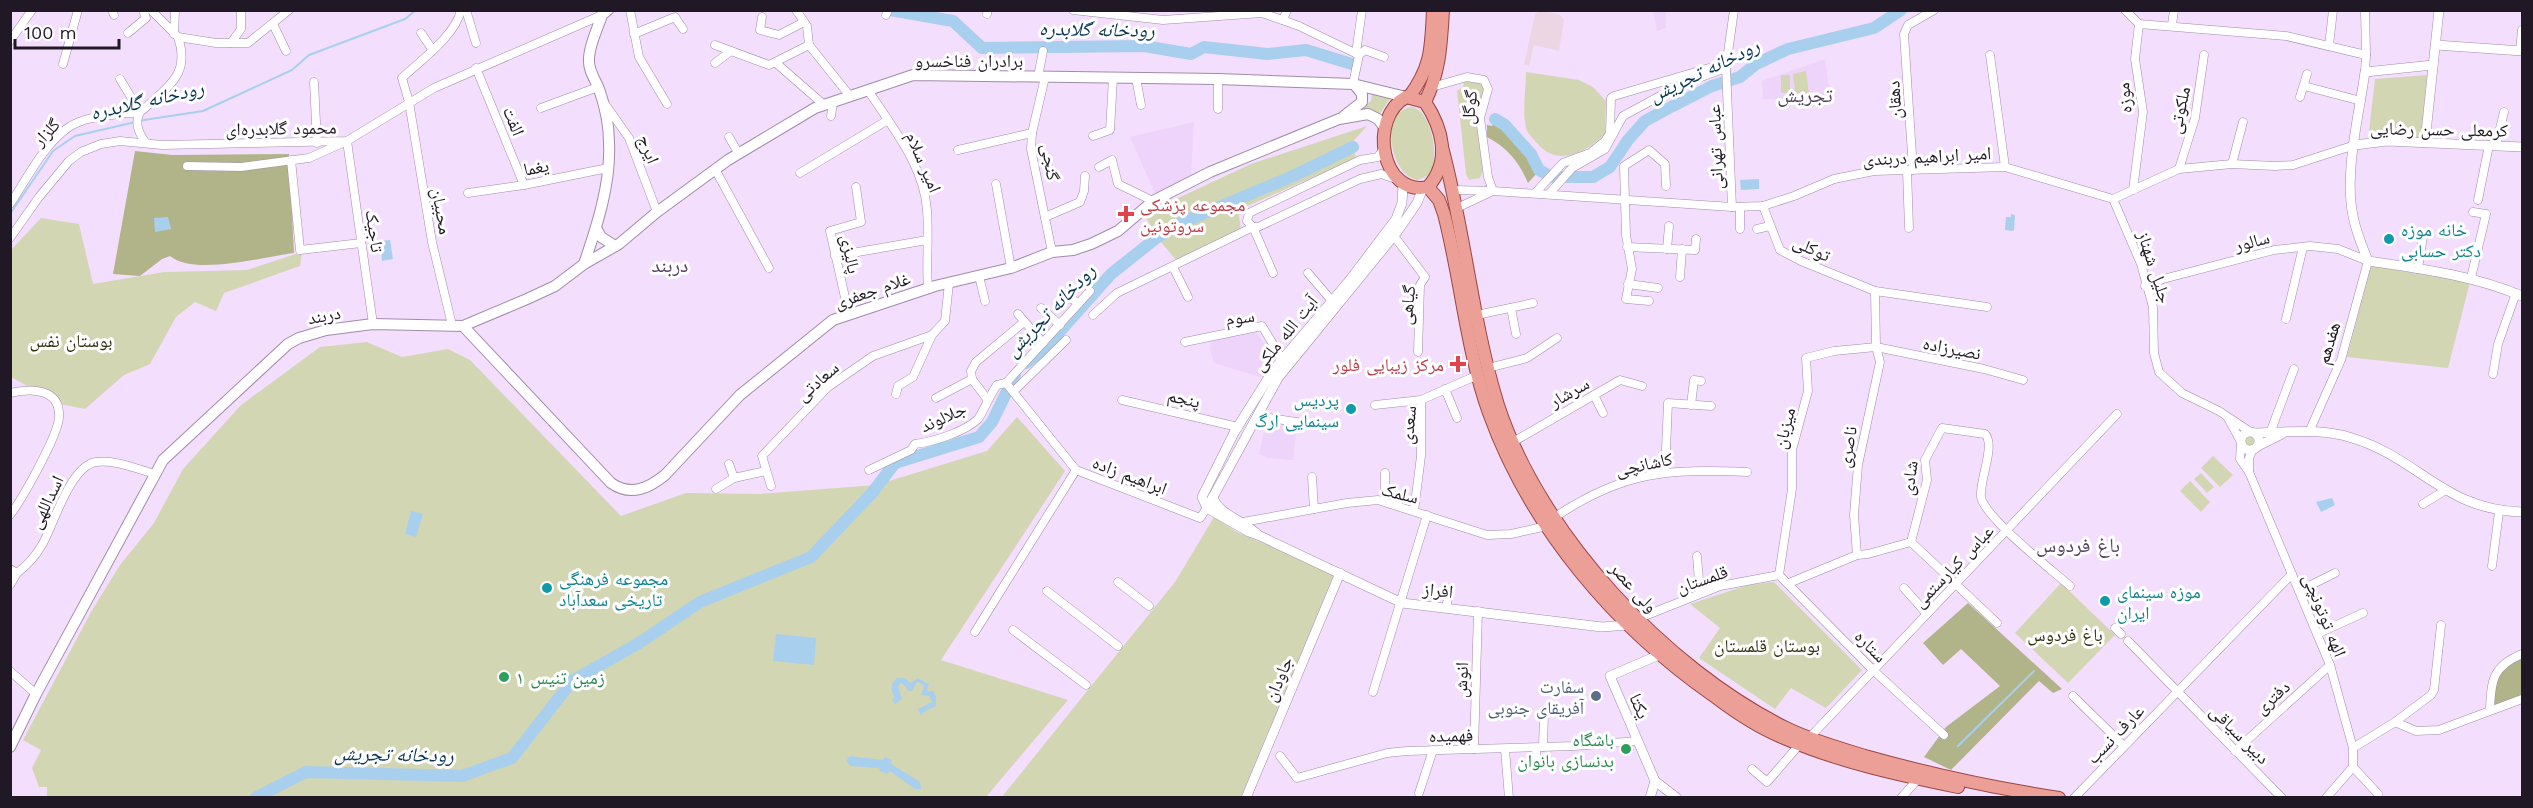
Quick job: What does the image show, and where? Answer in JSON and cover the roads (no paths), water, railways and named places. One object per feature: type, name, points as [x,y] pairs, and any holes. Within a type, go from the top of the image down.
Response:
[{"type":"main road","points":[[1407,97],[1425,102],[1438,124],[1442,147],[1439,172],[1426,188],[1411,189],[1399,182],[1384,148],[1384,127],[1393,106],[1407,97],[1423,78],[1430,61],[1433,10]]},
{"type":"main road","points":[[1425,102],[1432,87],[1442,43],[1443,10]]},
{"type":"main road","points":[[584,264],[596,228],[608,168],[609,142],[603,102],[590,70],[589,58],[605,13]]},
{"type":"main road","name":"برادران فناخسرو","points":[[584,264],[615,246],[657,212],[739,154],[828,103],[913,75],[1218,79],[1353,84],[1407,97]]},
{"type":"main road","points":[[1339,119],[1362,102],[1362,94],[1353,84]]},
{"type":"main road","name":"غلام جعفری","points":[[457,325],[611,483],[619,489],[630,490],[651,486],[665,475],[740,395],[832,320],[928,289],[1011,268],[1052,252],[1073,250],[1091,244],[1118,231],[1153,201],[1210,172],[1339,119],[1368,114],[1384,127]]},
{"type":"main road","name":"ولی عصر","points":[[1442,147],[1454,189],[1477,315],[1488,411],[1516,477],[1551,522]]},
{"type":"main road","name":"ولی عصر","points":[[1426,188],[1438,200],[1444,214],[1483,371],[1551,522],[1572,560],[1632,622],[1659,655],[1731,709],[1774,734],[1898,765],[2052,797]]},
{"type":"main road","points":[[596,228],[601,237],[615,246]]},
{"type":"main road","name":"دربند","points":[[10,747],[14,732],[163,460],[288,344],[299,338],[326,330],[373,324],[457,325],[555,286],[584,264]]},
{"type":"main road","name":"ولی عصر","points":[[1632,622],[1736,700],[1838,758],[1918,779],[2009,798]]},
{"type":"street","points":[[12,37],[32,10]]},
{"type":"street","points":[[63,64],[78,10]]},
{"type":"street","points":[[128,33],[146,18],[143,10]]},
{"type":"street","points":[[151,10],[176,35],[216,43],[248,43],[289,10]]},
{"type":"street","points":[[139,115],[168,86],[182,66],[183,53],[176,35],[174,10]]},
{"type":"street","points":[[421,33],[432,49],[443,40],[460,16],[461,10]]},
{"type":"street","points":[[466,10],[476,43]]},
{"type":"street","points":[[630,10],[639,57],[667,104]]},
{"type":"street","points":[[795,10],[807,26],[809,45],[850,96]]},
{"type":"street","points":[[1073,10],[1182,20],[1224,13],[1262,12],[1358,54]]},
{"type":"street","points":[[1283,20],[1287,10]]},
{"type":"street","points":[[1353,84],[1362,10]]},
{"type":"street","points":[[1535,193],[1563,163],[1590,153],[1605,141],[1610,133],[1611,99],[1614,96],[1726,66],[1727,46],[1734,10]]},
{"type":"street","name":"دهقان","points":[[1909,228],[1910,170],[1905,28],[1934,10]]},
{"type":"street","points":[[2125,10],[2139,24],[2286,36],[2366,55]]},
{"type":"street","points":[[2172,25],[2174,10]]},
{"type":"street","points":[[2329,46],[2333,10]]},
{"type":"street","points":[[2365,10],[2365,72],[2350,168],[2353,215],[2368,261],[2490,282],[2519,294],[2498,344],[2493,374]]},
{"type":"street","points":[[2426,142],[2439,10]]},
{"type":"street","points":[[231,43],[241,29],[241,12]]},
{"type":"street","name":"محمود گلابدره‌ای","points":[[10,238],[53,179],[81,152],[112,142],[317,143],[347,141],[409,102],[477,68],[605,13]]},
{"type":"street","points":[[634,34],[675,16],[683,28]]},
{"type":"street","points":[[762,17],[759,30],[781,35],[804,21]]},
{"type":"street","points":[[273,24],[286,51]]},
{"type":"street","name":"موزه","points":[[2133,190],[2143,112],[2135,59],[2139,24]]},
{"type":"street","points":[[2436,45],[2522,51],[2523,30]]},
{"type":"street","points":[[715,45],[764,64],[776,63],[809,45]]},
{"type":"street","name":"محبیان","points":[[432,49],[402,78],[409,102],[430,233],[457,325]]},
{"type":"street","points":[[1358,54],[1365,50],[1384,57]]},
{"type":"street","points":[[715,63],[731,51]]},
{"type":"street","name":"گنجی","points":[[1043,51],[1042,77],[1031,149],[1052,252]]},
{"type":"street","points":[[1990,55],[2005,167]]},
{"type":"street","name":"ملکوتی","points":[[2179,169],[2195,118],[2204,55]]},
{"type":"street","points":[[776,63],[828,103],[831,116]]},
{"type":"street","points":[[2365,72],[2433,65]]},
{"type":"street","name":"عباس تهرانی","points":[[1549,194],[1572,168],[1605,149],[1623,116],[1682,84],[1726,66],[1736,207],[1740,229]]},
{"type":"street","name":"الفت","points":[[477,68],[524,185]]},
{"type":"street","points":[[2300,97],[2307,74]]},
{"type":"street","name":"گوگل","points":[[1432,87],[1467,76],[1480,78],[1487,83],[1487,98],[1480,118],[1487,174],[1493,191]]},
{"type":"street","points":[[1093,136],[1110,130],[1113,78]]},
{"type":"street","points":[[1136,78],[1141,105]]},
{"type":"street","points":[[120,79],[139,115],[138,129],[146,143]]},
{"type":"street","points":[[1218,79],[1218,109]]},
{"type":"street","points":[[314,82],[317,143]]},
{"type":"street","points":[[2304,86],[2361,101]]},
{"type":"street","points":[[541,108],[598,87]]},
{"type":"street","name":"امیر سلام","points":[[868,90],[904,145],[921,183],[927,209],[928,289]]},
{"type":"street","name":"ایرج","points":[[603,102],[629,138],[657,212]]},
{"type":"street","points":[[2478,200],[2492,145],[2504,112]]},
{"type":"street","name":"گلزار","points":[[10,204],[47,149],[59,135],[71,126],[87,118],[139,115]]},
{"type":"street","points":[[800,173],[888,120]]},
{"type":"street","points":[[2232,164],[2243,122]]},
{"type":"street","points":[[957,150],[1032,133]]},
{"type":"street","points":[[729,137],[739,154]]},
{"type":"street","points":[[187,166],[241,166],[309,158],[347,141]]},
{"type":"street","name":"تاجیک","points":[[347,141],[373,324]]},
{"type":"street","name":"کرمعلی حسن رضایی","points":[[2355,145],[2387,141],[2523,147]]},
{"type":"street","points":[[2113,199],[2179,169],[2232,164],[2293,165],[2355,145]]},
{"type":"street","points":[[1274,273],[1253,227],[1247,221],[1247,216],[1253,210],[1360,160],[1378,157],[1384,148]]},
{"type":"street","points":[[1649,301],[1626,299],[1632,269],[1627,247],[1624,166],[1648,150],[1665,164],[1666,186]]},
{"type":"street","points":[[291,160],[300,250],[361,243]]},
{"type":"street","points":[[1099,166],[1112,160],[1118,184],[1153,201]]},
{"type":"street","name":"امیر ابراهیم دربندی","points":[[1454,189],[1736,207],[1763,206],[1834,179],[1875,171],[2005,167],[2113,199]]},
{"type":"street","name":"یغما","points":[[468,193],[524,185],[608,168]]},
{"type":"street","points":[[716,171],[769,268]]},
{"type":"street","points":[[1093,315],[1117,293],[1253,227],[1258,227],[1360,179],[1381,174],[1399,182]]},
{"type":"street","points":[[1471,190],[1480,184],[1487,174]]},
{"type":"street","points":[[1045,217],[1080,202],[1084,191],[1085,176]]},
{"type":"street","name":"آیت الله ملکی","points":[[1207,508],[1202,497],[1238,427],[1282,359],[1332,301],[1396,219],[1402,203],[1399,182]]},
{"type":"street","points":[[996,184],[1011,268]]},
{"type":"street","name":"پالیزی","points":[[849,315],[830,231],[859,223],[862,220],[856,187]]},
{"type":"street","name":"آیت الله ملکی","points":[[1200,518],[1278,378],[1394,236],[1426,188]]},
{"type":"street","name":"امیر ابراهیم دربندی","points":[[1457,208],[1493,191]]},
{"type":"street","name":"جلیل شهناز","points":[[2113,199],[2141,264],[2145,286],[2153,308],[2154,353],[2159,372],[2182,393],[2228,416],[2252,432]]},
{"type":"street","name":"توکلی","points":[[1763,206],[1780,250],[1788,255],[1875,291],[1987,307]]},
{"type":"street","points":[[2471,278],[2486,214],[2473,212]]},
{"type":"street","points":[[1667,249],[1669,226]]},
{"type":"street","points":[[1757,229],[1770,226]]},
{"type":"street","name":"گیاهی","points":[[1394,236],[1425,277],[1420,285],[1418,352]]},
{"type":"street","points":[[2418,269],[2423,236]]},
{"type":"street","points":[[1627,247],[1695,250],[1696,239]]},
{"type":"street","points":[[835,256],[927,240]]},
{"type":"street","points":[[2286,319],[2302,247]]},
{"type":"street","name":"سالور","points":[[2145,286],[2163,279],[2274,250],[2302,247],[2338,249],[2368,261]]},
{"type":"street","points":[[1680,277],[1682,249]]},
{"type":"street","name":"هفدهم","points":[[2309,432],[2341,360],[2368,261]]},
{"type":"street","points":[[1173,267],[1188,297]]},
{"type":"street","points":[[1308,273],[1332,301]]},
{"type":"street","points":[[979,276],[985,301]]},
{"type":"street","points":[[896,394],[898,386],[914,377],[933,335],[946,317],[949,283]]},
{"type":"street","points":[[1628,285],[1658,288]]},
{"type":"street","name":"جلالوند","points":[[868,470],[911,450],[915,444],[945,436],[979,418],[996,385],[1006,383],[1090,291]]},
{"type":"street","name":"ناصری","points":[[1857,555],[1854,515],[1856,486],[1863,434],[1880,362],[1875,347],[1875,291]]},
{"type":"street","points":[[1064,295],[1079,303]]},
{"type":"street","points":[[1477,315],[1533,303]]},
{"type":"street","points":[[1041,308],[1060,325]]},
{"type":"street","points":[[1510,308],[1516,334]]},
{"type":"street","points":[[1018,314],[1042,344]]},
{"type":"street","points":[[987,399],[972,379],[971,370],[976,362],[1024,322]]},
{"type":"street","name":"سوم","points":[[1185,342],[1262,326],[1282,359]]},
{"type":"street","name":"سعادتی","points":[[766,471],[762,456],[828,387],[873,356],[933,335]]},
{"type":"street","name":"سعدی","points":[[1414,511],[1420,456],[1421,400],[1483,371],[1522,360],[1557,339]]},
{"type":"street","points":[[1006,383],[1014,390],[1066,340]]},
{"type":"street","name":"نصیرزاده","points":[[1875,347],[1984,369],[2023,380]]},
{"type":"street","name":"میزبان","points":[[1779,575],[1792,489],[1792,450],[1808,391],[1806,360],[1810,356],[1822,353],[1875,347]]},
{"type":"street","points":[[2270,433],[2294,369]]},
{"type":"street","points":[[936,398],[972,379]]},
{"type":"street","name":"سرشار","points":[[1513,442],[1620,380],[1642,386]]},
{"type":"street","points":[[1691,405],[1694,380],[1701,381]]},
{"type":"street","points":[[10,514],[18,504],[48,446],[59,416],[54,402],[38,389],[11,394]]},
{"type":"street","name":"ابراهیم زاده","points":[[1014,390],[1076,470],[1200,518]]},
{"type":"street","points":[[1445,390],[1457,418]]},
{"type":"street","points":[[1594,395],[1604,413]]},
{"type":"street","name":"پنجم","points":[[1122,400],[1238,427]]},
{"type":"street","points":[[1375,405],[1421,400]]},
{"type":"street","points":[[1665,472],[1668,403],[1712,406]]},
{"type":"street","name":"عباس کیارستمی","points":[[1752,769],[1767,782],[2117,414]]},
{"type":"street","points":[[1257,416],[1323,426]]},
{"type":"street","points":[[2228,416],[2244,448],[2255,448],[2287,432]]},
{"type":"street","name":"شادی","points":[[1911,543],[1928,480],[1925,460],[1942,428],[1988,436],[1981,497],[1984,505],[2007,530]]},
{"type":"street","points":[[2240,441],[2242,435],[2252,432],[2309,432],[2338,435],[2364,442],[2389,453],[2444,491],[2476,505],[2499,512],[2523,512]]},
{"type":"street","points":[[2249,472],[2248,458],[2259,441],[2252,432]]},
{"type":"street","name":"الهه توتونچی","points":[[2240,441],[2240,459],[2249,472],[2330,665],[2353,748],[2353,767]]},
{"type":"street","name":"اسداللهی","points":[[10,585],[14,571],[29,565],[42,546],[75,477],[83,467],[102,461],[155,474]]},
{"type":"street","points":[[729,464],[734,478]]},
{"type":"street","points":[[975,632],[1076,470]]},
{"type":"street","points":[[716,489],[734,478],[766,471],[771,486]]},
{"type":"street","name":"کاشانچی","points":[[1551,522],[1611,485],[1665,472],[1747,472]]},
{"type":"street","points":[[1385,473],[1385,501]]},
{"type":"street","points":[[1312,477],[1314,509]]},
{"type":"street","points":[[2423,504],[2444,491]]},
{"type":"street","name":"افراز","points":[[1213,497],[1214,503],[1258,535]]},
{"type":"street","name":"سلمک","points":[[1243,522],[1366,501],[1385,501],[1487,535],[1511,534],[1551,522]]},
{"type":"street","name":"افراز","points":[[1207,508],[1249,532],[1402,603],[1602,627],[1632,622]]},
{"type":"street","points":[[2492,566],[2499,512]]},
{"type":"street","points":[[1373,692],[1427,515]]},
{"type":"street","points":[[2007,530],[2070,586]]},
{"type":"street","points":[[1789,583],[1857,555],[1911,543],[1957,583],[1997,623]]},
{"type":"street","points":[[1697,556],[1700,593]]},
{"type":"street","name":"جاودان","points":[[1246,798],[1340,573]]},
{"type":"street","points":[[2300,591],[2335,573]]},
{"type":"street","name":"عارف نسب","points":[[2074,798],[2292,574]]},
{"type":"street","name":"ستاره","points":[[1779,575],[1874,671],[1944,735]]},
{"type":"street","name":"قلمستان","points":[[1632,622],[1700,593],[1731,584],[1779,575]]},
{"type":"street","points":[[1118,582],[1149,606]]},
{"type":"street","points":[[1446,608],[1450,588]]},
{"type":"street","points":[[1904,588],[1927,614]]},
{"type":"street","points":[[1047,591],[1118,646]]},
{"type":"street","name":"انوش","points":[[1474,749],[1478,611]]},
{"type":"street","points":[[2317,634],[2363,613]]},
{"type":"street","points":[[2353,748],[2395,722],[2431,695],[2434,690],[2441,625]]},
{"type":"street","points":[[1013,630],[1086,685]]},
{"type":"street","name":"دبیر سیاقی","points":[[2128,641],[2282,798]]},
{"type":"street","points":[[2490,710],[2491,683],[2502,664],[2523,654]]},
{"type":"street","name":"یکتا","points":[[1656,781],[1610,676],[1659,655]]},
{"type":"street","name":"دفتری","points":[[2235,751],[2330,665]]},
{"type":"street","points":[[10,671],[36,694]]},
{"type":"street","points":[[2073,696],[2124,746]]},
{"type":"street","points":[[2395,722],[2416,730],[2429,731],[2523,699]]},
{"type":"street","points":[[1537,766],[1544,714]]},
{"type":"street","name":"فهمیده","points":[[1280,756],[1297,778],[1388,753],[1540,748],[1637,741]]},
{"type":"street","points":[[1505,749],[1509,798]]},
{"type":"street","points":[[1419,792],[1433,750]]},
{"type":"street","points":[[2326,798],[2353,767],[2378,794]]},
{"type":"street","points":[[1901,798],[1918,779]]},
{"type":"street","points":[[1650,798],[1656,781],[1677,798]]},
{"type":"water","points":[[1759,179],[1759,189],[1741,190],[1740,180]]},
{"type":"water","points":[[2011,214],[2015,215],[2014,231],[2005,230],[2006,217],[2011,217]]},
{"type":"water","points":[[168,217],[171,229],[155,232],[154,218]]},
{"type":"water","points":[[390,240],[393,259],[382,261],[380,241]]},
{"type":"water","points":[[2332,498],[2335,505],[2321,512],[2316,502]]},
{"type":"water","points":[[411,511],[423,514],[416,537],[405,534]]},
{"type":"water","points":[[776,634],[816,638],[814,665],[773,661]]},
{"type":"water","points":[[897,678],[905,678],[910,683],[918,678],[929,684],[927,691],[933,691],[936,696],[936,706],[925,711],[921,716],[918,709],[932,702],[929,696],[921,695],[924,686],[919,682],[912,691],[909,691],[901,682],[898,687],[902,699],[895,704],[892,700],[895,697],[891,687]]},
{"type":"water","points":[[850,756],[883,760],[885,757],[892,760],[891,764],[920,782],[921,789],[915,789],[890,771],[887,774],[879,768],[850,766],[846,761]]},
{"type":"waterway","name":"رودخانه گلابدره","points":[[10,214],[53,151],[75,136],[144,120],[203,111],[292,70],[309,55],[405,19],[416,10]]},
{"type":"waterway","name":"رودخانه گلابدره","points":[[890,10],[953,21],[982,48],[1144,46],[1191,54],[1204,47],[1267,54],[1306,50],[1352,64]]},
{"type":"waterway","name":"رودخانه تجریش","points":[[1495,119],[1505,125],[1531,154],[1539,170],[1552,177],[1593,177],[1610,167],[1628,140],[1645,121],[1667,109],[1712,86],[1740,77],[1756,64],[1788,49],[1874,28],[1901,10]]},
{"type":"waterway","name":"رودخانه تجریش","points":[[1026,363],[1046,347],[1111,274],[1155,239],[1181,223],[1293,176],[1353,147]]},
{"type":"waterway","name":"رودخانه تجریش","points":[[255,798],[306,772],[462,776],[512,758],[572,681],[639,643],[700,602],[811,557],[872,493],[895,463],[979,437],[992,422],[1015,375]]},
{"type":"waterway","points":[[1958,746],[2034,671]]},
{"type":"place","name":"مجموعه پزشکی سروتونین","points":[[1126,214]]},
{"type":"place","name":"خانه موزه دکتر حسابی","points":[[2389,239]]},
{"type":"place","name":"مرکز زیبایی فلور","points":[[1458,364]]},
{"type":"place","name":"پردیس سینمایی ارگ","points":[[1351,409]]},
{"type":"place","name":"مجموعه فرهنگی تاریخی سعدآباد","points":[[547,588]]},
{"type":"place","name":"موزه سینمای ایران","points":[[2105,601]]},
{"type":"place","name":"زمین تنیس ۱","points":[[504,677]]},
{"type":"place","name":"سفارت آفریقای جنوبی","points":[[1596,696]]},
{"type":"place","name":"باشگاه بدنسازی بانوان","points":[[1626,749]]},
{"type":"district","name":"تجریش","points":[[1805,95]]},
{"type":"district","name":"دربند","points":[[670,265]]},
{"type":"district","name":"باغ فردوس","points":[[2078,545]]},
{"type":"park label","name":"بوستان نفس","points":[[71,340]]},
{"type":"park label","name":"بوستان قلمستان","points":[[1767,645]]}]
